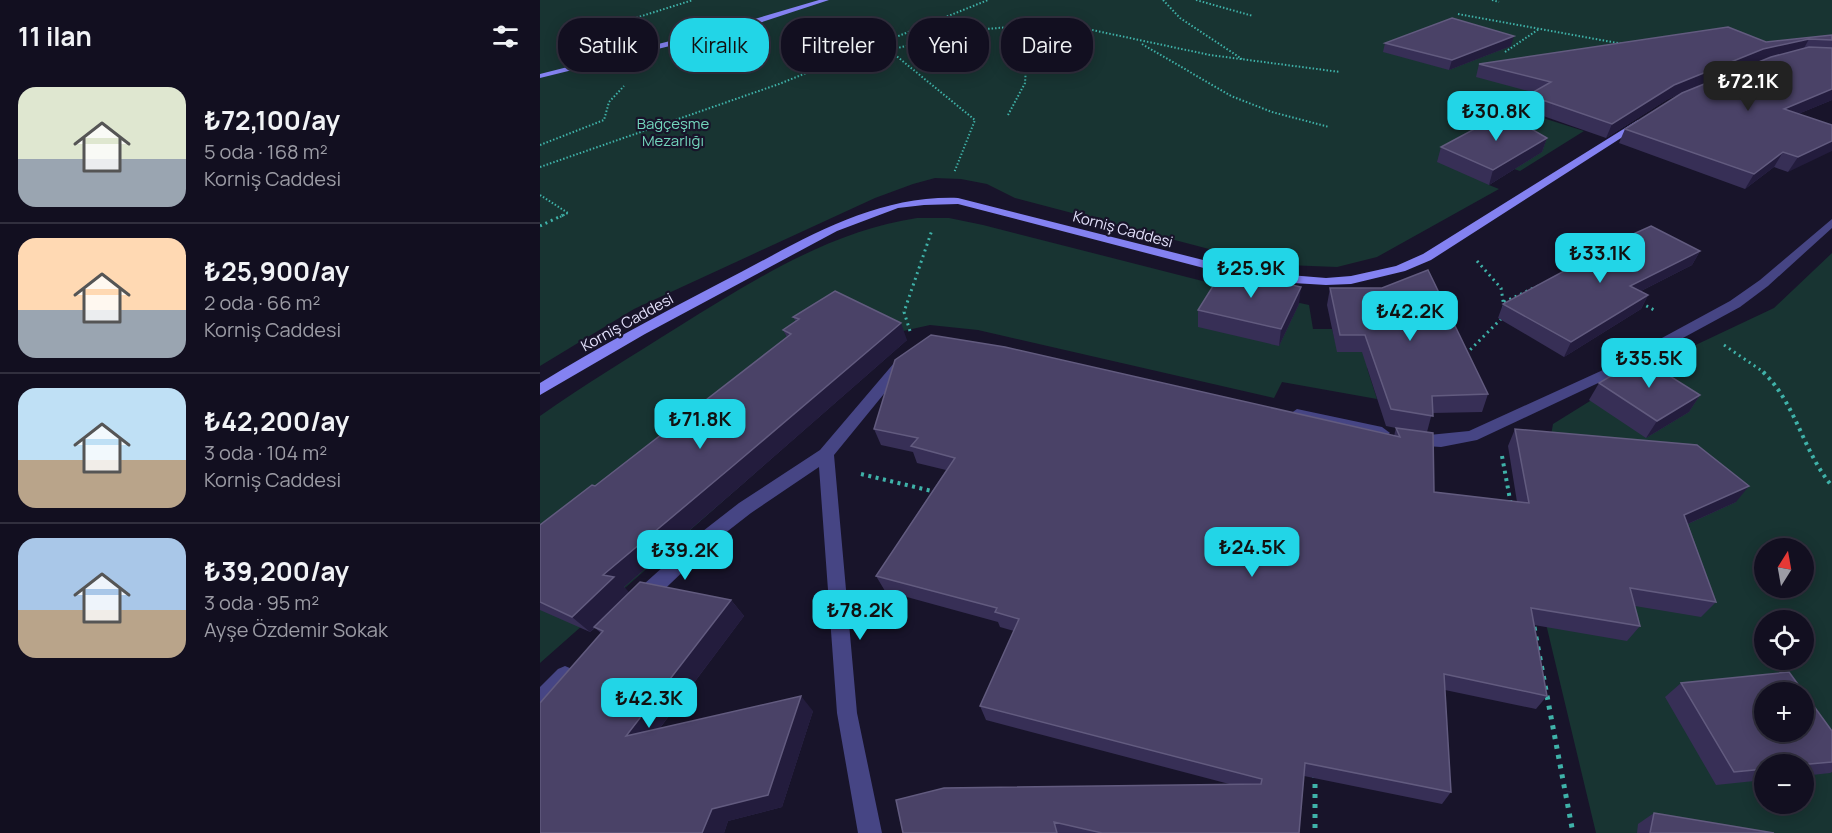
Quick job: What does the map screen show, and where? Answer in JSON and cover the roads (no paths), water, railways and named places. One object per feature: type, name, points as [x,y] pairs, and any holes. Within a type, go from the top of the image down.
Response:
[{"type":"main road","points":[[540,76],[735,27],[826,0]]},
{"type":"main road","name":"Korniş Caddesi","points":[[540,390],[634,334],[844,224],[888,207],[942,200],[981,206],[1223,269],[1306,281],[1340,282],[1369,279],[1402,269],[1456,240],[1654,114]]},
{"type":"street","points":[[1283,411],[1399,437],[1441,441],[1472,436],[1608,373],[1735,304],[1764,283],[1832,222]]},
{"type":"street","points":[[630,610],[709,536],[745,508],[827,460],[899,363],[915,350]]},
{"type":"street","points":[[827,460],[847,713],[870,833]]},
{"type":"street","points":[[540,701],[581,660]]},
{"type":"park label","name":"Bağçeşme Mezarlığı","points":[[673,132]]}]
